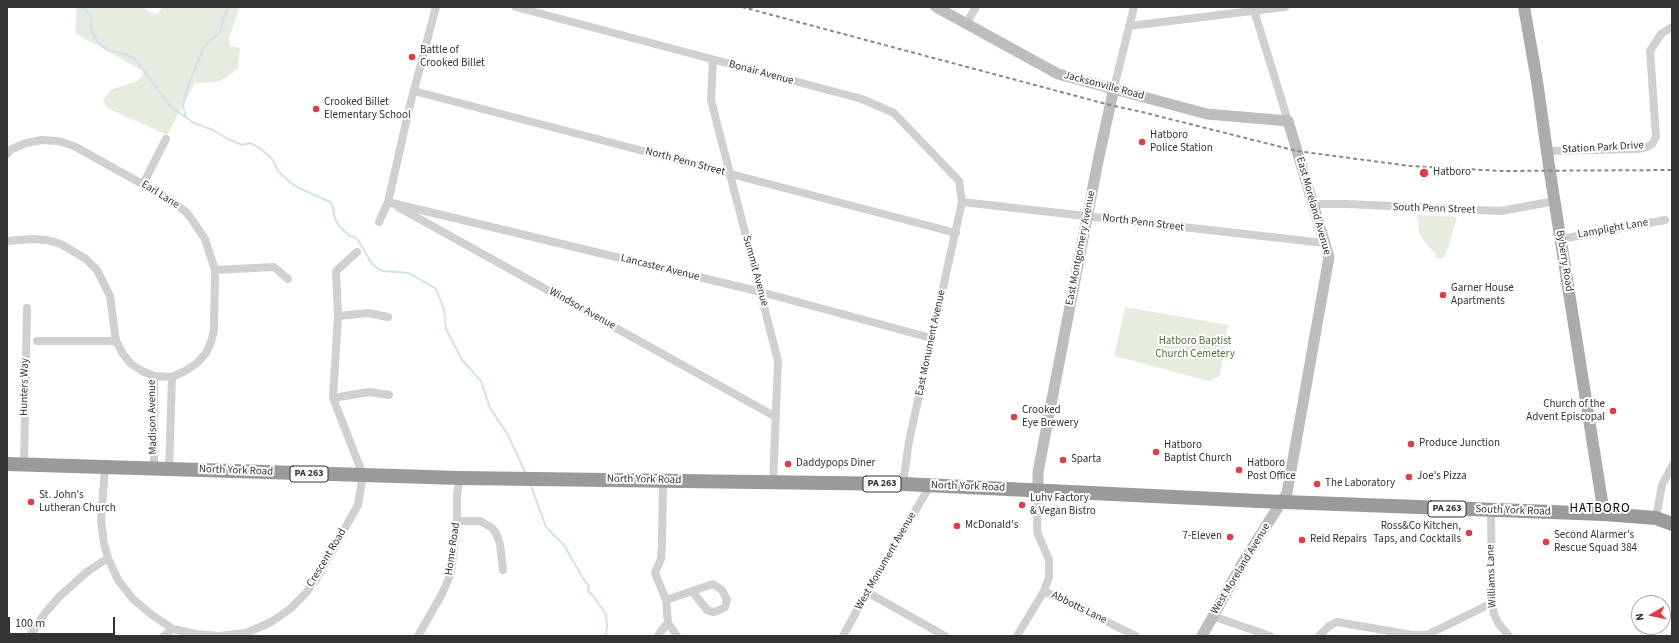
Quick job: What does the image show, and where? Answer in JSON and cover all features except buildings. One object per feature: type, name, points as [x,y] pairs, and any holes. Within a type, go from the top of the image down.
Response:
[{"type":"highway","name":"North York Road","points":[[7,464],[460,478],[902,484],[1281,502]]},
{"type":"highway","name":"South York Road","points":[[1281,502],[1604,514],[1656,518],[1672,524]]},
{"type":"main road","name":"Byberry Road","points":[[1524,7],[1537,81],[1604,514]]},
{"type":"street","points":[[379,222],[388,202],[414,91],[436,7]]},
{"type":"street","name":"Bonair Avenue","points":[[516,7],[862,99],[894,113],[959,181],[962,202]]},
{"type":"street","name":"Jacksonville Road","points":[[936,7],[1058,74],[1207,114],[1288,122]]},
{"type":"street","points":[[966,24],[976,7]]},
{"type":"street","name":"East Montgomery Avenue","points":[[1038,490],[1038,472],[1098,161],[1134,7]]},
{"type":"street","points":[[1129,26],[1254,9],[1285,7]]},
{"type":"street","name":"East Moreland Avenue","points":[[1254,9],[1329,257],[1287,494],[1281,502]]},
{"type":"street","name":"Station Park Drive","points":[[1547,151],[1638,149],[1647,148],[1652,144],[1656,137],[1650,51],[1661,34],[1672,27]]},
{"type":"street","name":"Summit Avenue","points":[[713,60],[711,100],[778,361],[773,483]]},
{"type":"street","name":"North Penn Street","points":[[414,91],[956,233]]},
{"type":"street","points":[[143,184],[166,139]]},
{"type":"street","name":"Earl Lane","points":[[7,154],[12,149],[26,143],[42,140],[58,141],[74,146],[178,204],[194,221],[205,239],[215,270],[214,330],[206,353],[197,363],[172,377]]},
{"type":"street","name":"South Penn Street","points":[[1313,205],[1328,204],[1501,211],[1555,201]]},
{"type":"street","name":"Lancaster Avenue","points":[[388,202],[761,292],[931,338]]},
{"type":"street","name":"Windsor Avenue","points":[[388,202],[776,417]]},
{"type":"street","name":"North Penn Street","points":[[962,202],[1324,243]]},
{"type":"street","name":"East Monument Avenue","points":[[902,484],[906,456],[931,338],[962,202]]},
{"type":"street","name":"Lamplight Lane","points":[[1561,239],[1665,220]]},
{"type":"street","name":"Madison Avenue","points":[[7,240],[47,240],[61,244],[86,259],[97,270],[110,296],[116,341],[123,354],[131,364],[154,376],[154,469]]},
{"type":"street","points":[[357,252],[336,271],[338,316],[333,398],[363,475]]},
{"type":"street","points":[[215,270],[274,267],[288,279]]},
{"type":"street","name":"Hunters Way","points":[[24,465],[27,308]]},
{"type":"street","points":[[338,316],[368,313],[388,317]]},
{"type":"street","points":[[36,341],[116,341]]},
{"type":"street","points":[[154,376],[172,377]]},
{"type":"street","name":"Madison Avenue","points":[[169,470],[172,377]]},
{"type":"street","points":[[333,398],[370,392],[389,395]]},
{"type":"street","name":"Crescent Road","points":[[105,466],[101,520],[104,544],[108,558],[118,580],[133,599],[152,615],[173,629],[196,634],[219,636],[246,634],[271,622],[290,609],[306,593],[318,576],[358,505],[363,475]]},
{"type":"street","points":[[1656,518],[1662,485],[1672,466]]},
{"type":"street","name":"Home Road","points":[[418,636],[450,576],[457,521],[457,496],[460,478]]},
{"type":"street","points":[[663,480],[662,544],[660,559],[655,573],[666,600],[668,623],[677,636]]},
{"type":"street","name":"West Monument Avenue","points":[[843,636],[867,592],[930,486]]},
{"type":"street","points":[[1018,636],[1044,591],[1049,577],[1050,564],[1038,534],[1038,490]]},
{"type":"street","name":"West Moreland Avenue","points":[[1202,636],[1242,564],[1281,502]]},
{"type":"street","name":"Williams Lane","points":[[1491,511],[1492,603],[1494,614],[1498,623],[1509,636]]},
{"type":"street","points":[[457,521],[480,521],[491,527],[496,533],[500,544],[503,570]]},
{"type":"street","points":[[30,636],[45,613],[60,596],[88,572],[108,558]]},
{"type":"street","points":[[666,600],[692,591]]},
{"type":"street","name":"Abbotts Lane","points":[[1044,591],[1136,636]]},
{"type":"street","points":[[867,592],[944,636]]},
{"type":"street","points":[[1319,636],[1329,626],[1337,622],[1412,635],[1427,636],[1492,603]]},
{"type":"street","points":[[1212,616],[1270,636]]},
{"type":"street","points":[[658,636],[661,630],[668,623]]},
{"type":"street","points":[[164,636],[173,629]]},
{"type":"green space","points":[[77,7],[142,7],[157,15],[162,7],[240,7],[229,38],[230,46],[240,48],[238,69],[219,82],[195,83],[167,135],[107,108],[103,100],[112,89],[135,82],[142,77],[143,71],[75,33]]},
{"type":"green space","points":[[1417,215],[1457,217],[1446,255],[1440,259],[1435,257],[1436,254],[1426,244],[1421,236],[1418,228],[1418,220],[1416,219]]},
{"type":"green space","name":"Hatboro Baptist Church Cemetery","points":[[1125,307],[1228,325],[1220,376],[1209,381],[1114,356]]},
{"type":"waterway","points":[[83,7],[90,15],[92,32],[98,43],[108,50],[126,54],[134,58],[171,107],[194,123],[213,130],[228,139],[242,145],[250,143],[260,148],[273,160],[278,171],[291,183],[330,202],[333,207],[335,219],[339,226],[350,236],[355,237],[358,240],[372,264],[383,271],[409,273],[436,289],[444,309],[446,329],[462,360],[481,381],[490,408],[508,435],[526,474]]},
{"type":"waterway","points":[[186,117],[183,106],[187,89],[204,46],[220,32],[224,16],[229,7]]},
{"type":"waterway","points":[[530,483],[546,527],[564,545],[589,586],[588,591],[606,614],[606,635],[608,636]]},
{"type":"railway","points":[[742,7],[1110,105],[1297,151],[1410,166],[1502,171],[1672,170]]},
{"type":"place","name":"Battle of Crooked Billet","points":[[412,57]]},
{"type":"place","name":"Crooked Billet Elementary School","points":[[316,109]]},
{"type":"place","name":"Hatboro Police Station","points":[[1142,142]]},
{"type":"place","name":"Hatboro","points":[[1424,173]]},
{"type":"place","name":"Garner House Apartments","points":[[1443,295]]},
{"type":"place","name":"Church of the Advent Episcopal","points":[[1613,411]]},
{"type":"place","name":"Crooked Eye Brewery","points":[[1014,417]]},
{"type":"place","name":"Produce Junction","points":[[1411,444]]},
{"type":"place","name":"Hatboro Baptist Church","points":[[1156,452]]},
{"type":"place","name":"Sparta","points":[[1063,460]]},
{"type":"place","name":"Daddypops Diner","points":[[788,464]]},
{"type":"place","name":"Hatboro Post Office","points":[[1239,470]]},
{"type":"place","name":"Joe's Pizza","points":[[1409,477]]},
{"type":"place","name":"The Laboratory","points":[[1317,484]]},
{"type":"place","name":"St. John's Lutheran Church","points":[[31,502]]},
{"type":"place","name":"Luhv Factory & Vegan Bistro","points":[[1022,505]]},
{"type":"place","name":"McDonald's","points":[[957,526]]},
{"type":"place","name":"Ross&Co Kitchen, Taps, and Cocktails","points":[[1469,533]]},
{"type":"place","name":"7-Eleven","points":[[1230,537]]},
{"type":"place","name":"Reid Repairs","points":[[1302,540]]},
{"type":"place","name":"Second Alarmer's Rescue Squad 384","points":[[1546,542]]},
{"type":"district","name":"HATBORO","points":[[1600,509]]}]
